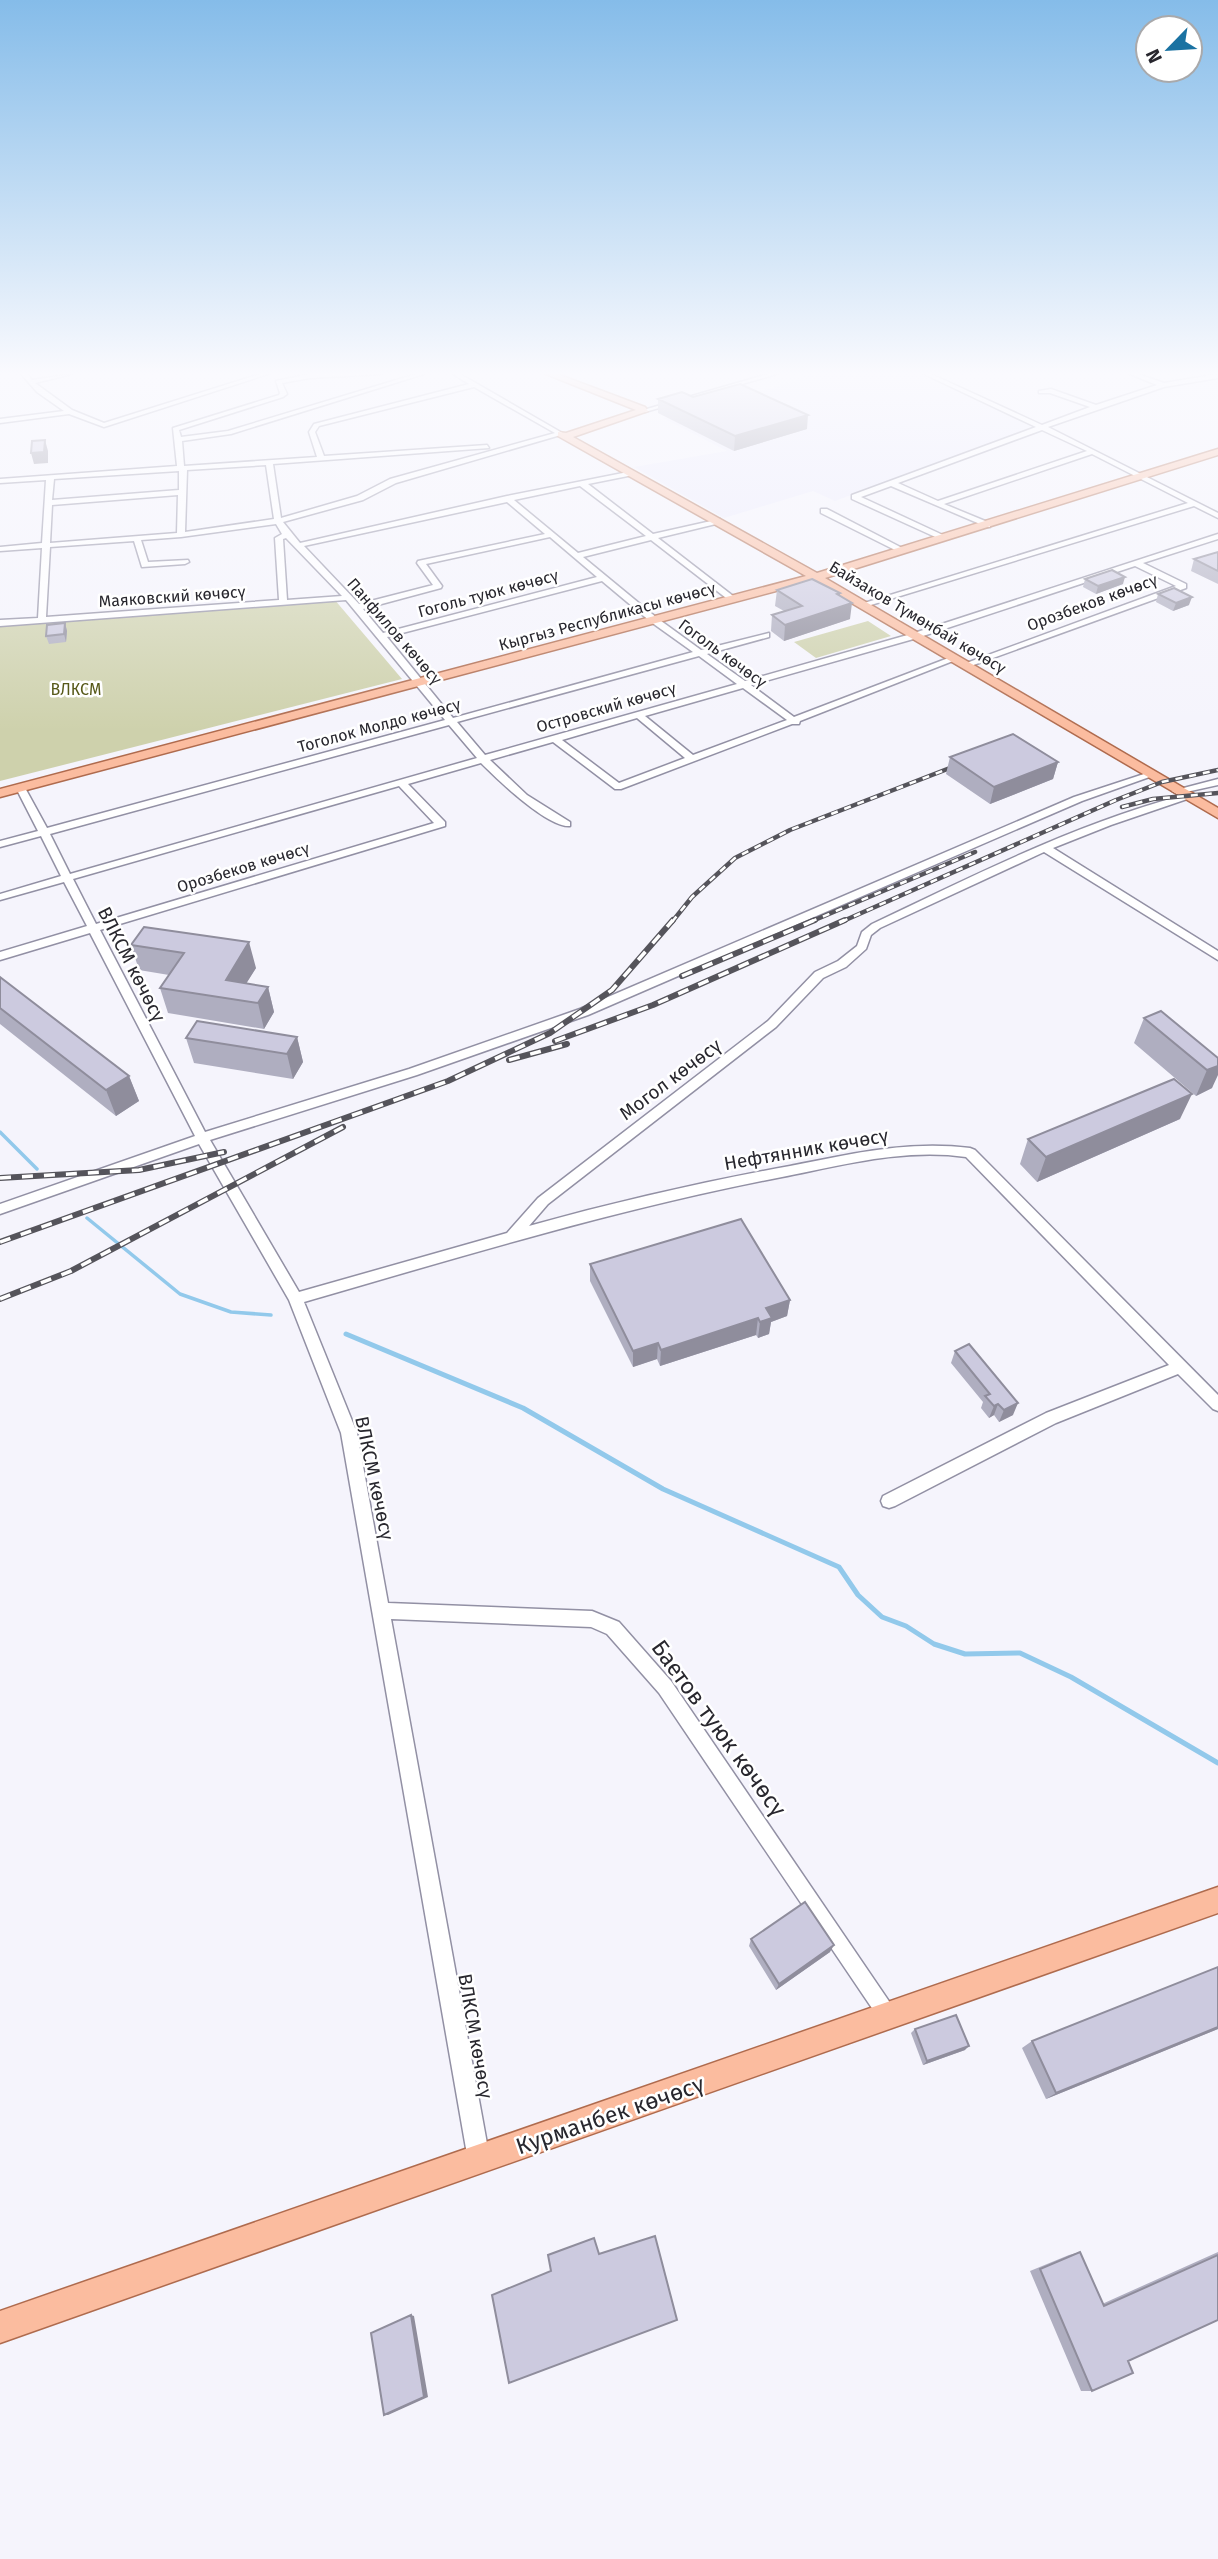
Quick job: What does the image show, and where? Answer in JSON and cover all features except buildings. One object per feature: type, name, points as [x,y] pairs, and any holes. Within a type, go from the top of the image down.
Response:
[{"type":"main road","name":"Байзаков Түмөнбай көчөсү","points":[[667,493],[816,577],[1218,814]]},
{"type":"main road","name":"Кыргыз Республикасы көчөсү","points":[[0,793],[816,577],[1088,493]]},
{"type":"main road","name":"Курманбек көчөсү","points":[[0,2327],[889,2017],[1218,1899]]},
{"type":"street","points":[[42,620],[49,493]]},
{"type":"street","points":[[49,503],[166,493]]},
{"type":"street","points":[[181,535],[183,493]]},
{"type":"street","name":"Панфилов көчөсү","points":[[274,493],[278,521],[287,535],[355,607],[484,759],[536,809],[566,824]]},
{"type":"street","points":[[0,549],[181,535],[278,521],[369,493]]},
{"type":"street","points":[[299,545],[529,493]]},
{"type":"street","points":[[595,493],[733,599]]},
{"type":"street","points":[[865,493],[855,497],[942,538]]},
{"type":"street","points":[[915,493],[987,525]]},
{"type":"street","points":[[939,503],[967,493]]},
{"type":"street","points":[[1175,493],[1218,516]]},
{"type":"street","name":"Гоголь көчөсү","points":[[506,498],[654,620],[796,722]]},
{"type":"street","points":[[864,606],[1194,504]]},
{"type":"street","points":[[824,511],[902,550]]},
{"type":"street","points":[[576,555],[717,521]]},
{"type":"street","points":[[355,607],[438,586],[421,564],[549,534]]},
{"type":"street","points":[[283,601],[279,538],[287,535]]},
{"type":"street","name":"Островский көчөсү","points":[[0,897],[914,636],[1218,536]]},
{"type":"street","points":[[137,539],[145,565],[185,562]]},
{"type":"street","name":"Орозбеков көчөсү","points":[[959,662],[1183,586],[1136,563]]},
{"type":"street","name":"Гоголь туюк көчөсү","points":[[380,636],[603,578]]},
{"type":"street","name":"Маяковский көчөсү","points":[[0,623],[346,597]]},
{"type":"street","name":"Тоголок Молдо көчөсү","points":[[0,845],[766,635]]},
{"type":"street","points":[[555,738],[618,787],[959,662]]},
{"type":"street","points":[[639,715],[693,760]]},
{"type":"street","points":[[0,1209],[201,1138],[413,1072],[584,1012],[1077,799],[1150,775]]},
{"type":"street","name":"Могол көчөсү","points":[[512,1237],[543,1201],[772,1024],[819,975],[842,964],[862,947],[866,934],[876,926],[1044,847],[1136,810],[1218,782]]},
{"type":"street","name":"Орозбеков көчөсү","points":[[0,956],[441,824],[402,783]]},
{"type":"street","name":"ВЛКСМ көчөсү","points":[[21,788],[91,929],[201,1138],[296,1299],[349,1433],[479,2161]]},
{"type":"street","points":[[1044,847],[1218,956]]},
{"type":"street","name":"Нефтянник көчөсү","points":[[512,1237],[681,1193],[855,1157],[953,1150],[970,1153],[1218,1405]]},
{"type":"street","points":[[296,1299],[512,1237]]},
{"type":"street","points":[[889,1501],[1051,1418],[1179,1367]]},
{"type":"street","name":"Баетов туюк көчөсү","points":[[382,1611],[592,1619],[613,1628],[665,1687],[889,2017]]},
{"type":"shaded area","points":[[681,493],[805,493],[724,518]]},
{"type":"shaded area","points":[[818,493],[856,493],[835,501]]},
{"type":"green space","name":"ВЛКСМ","points":[[334,599],[402,679],[0,781],[0,625]]},
{"type":"green space","points":[[868,621],[891,636],[816,658],[794,642]]},
{"type":"waterway","points":[[0,1132],[37,1169]]},
{"type":"waterway","points":[[87,1218],[180,1294],[231,1312],[271,1315]]},
{"type":"waterway","points":[[346,1334],[523,1408],[663,1489],[839,1567],[858,1595],[882,1617],[906,1626],[934,1644],[965,1654],[1020,1653],[1071,1677],[1218,1763]]},
{"type":"railway","points":[[672,922],[692,897],[735,858],[790,830],[963,763]]},
{"type":"railway","points":[[841,922],[1116,800],[1162,782],[1218,770]]},
{"type":"railway","points":[[1122,807],[1153,799],[1218,793]]},
{"type":"railway","points":[[810,922],[975,852]]},
{"type":"railway","points":[[0,1242],[448,1081],[550,1033],[612,990],[673,920]]},
{"type":"railway","points":[[682,976],[815,920]]},
{"type":"railway","points":[[555,1041],[653,1005],[845,920]]},
{"type":"railway","points":[[509,1060],[567,1044]]},
{"type":"railway","points":[[0,1299],[71,1271],[343,1127]]},
{"type":"railway","points":[[0,1178],[139,1170],[224,1152]]}]
